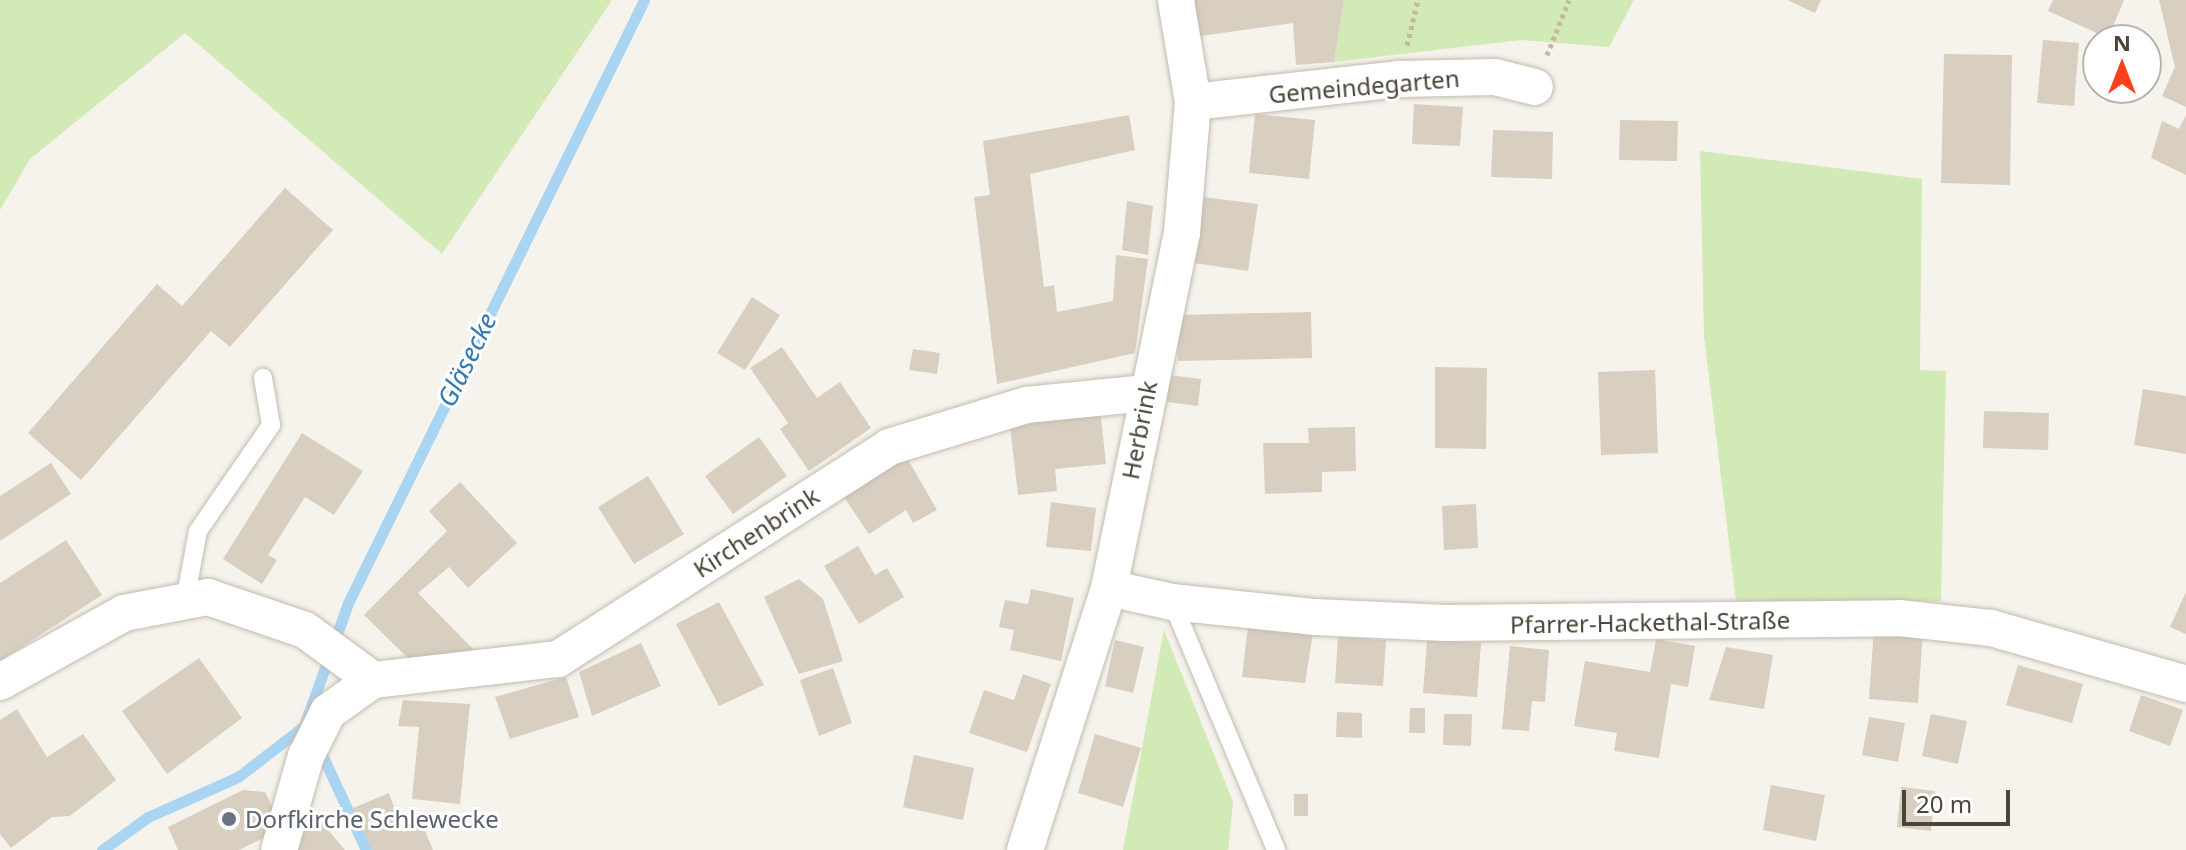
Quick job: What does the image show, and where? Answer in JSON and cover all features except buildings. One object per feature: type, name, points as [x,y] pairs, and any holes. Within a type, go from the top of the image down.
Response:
[{"type":"street","name":"Herbrink","points":[[1025,850],[1109,588],[1146,393],[1182,233],[1193,102],[1176,0]]},
{"type":"street","name":"Gemeindegarten","points":[[1193,102],[1398,79],[1495,77],[1535,87]]},
{"type":"street","name":"Kirchenbrink","points":[[279,850],[306,756],[328,712],[359,670],[558,659],[889,447],[1026,405],[1146,393]]},
{"type":"street","name":"Pfarrer-Hackethal-Straße","points":[[1109,588],[1172,602],[1446,623],[1899,618],[1991,628],[2186,684]]},
{"type":"street","points":[[0,682],[124,613],[208,597],[305,630],[359,670]]},
{"type":"lane","points":[[185,601],[198,531],[271,425],[263,378]]},
{"type":"lane","points":[[1172,602],[1276,850]]},
{"type":"path","points":[[1535,87],[1569,0]]},
{"type":"green space","points":[[0,0],[612,0],[442,254],[185,33],[30,159],[0,210]]},
{"type":"green space","points":[[1344,0],[1634,0],[1609,47],[1521,40],[1334,62]]},
{"type":"green space","points":[[1700,151],[1922,179],[1920,370],[1946,371],[1941,601],[1736,601],[1704,336]]},
{"type":"green space","points":[[1164,630],[1233,802],[1228,850],[1123,850]]},
{"type":"waterway","name":"Gläsecke","points":[[102,850],[148,817],[238,777],[304,726],[348,603],[644,0]]},
{"type":"waterway","name":"Gläsecke","points":[[318,746],[366,850]]},
{"type":"place","name":"Dorfkirche Schlewecke","points":[[229,819]]}]
